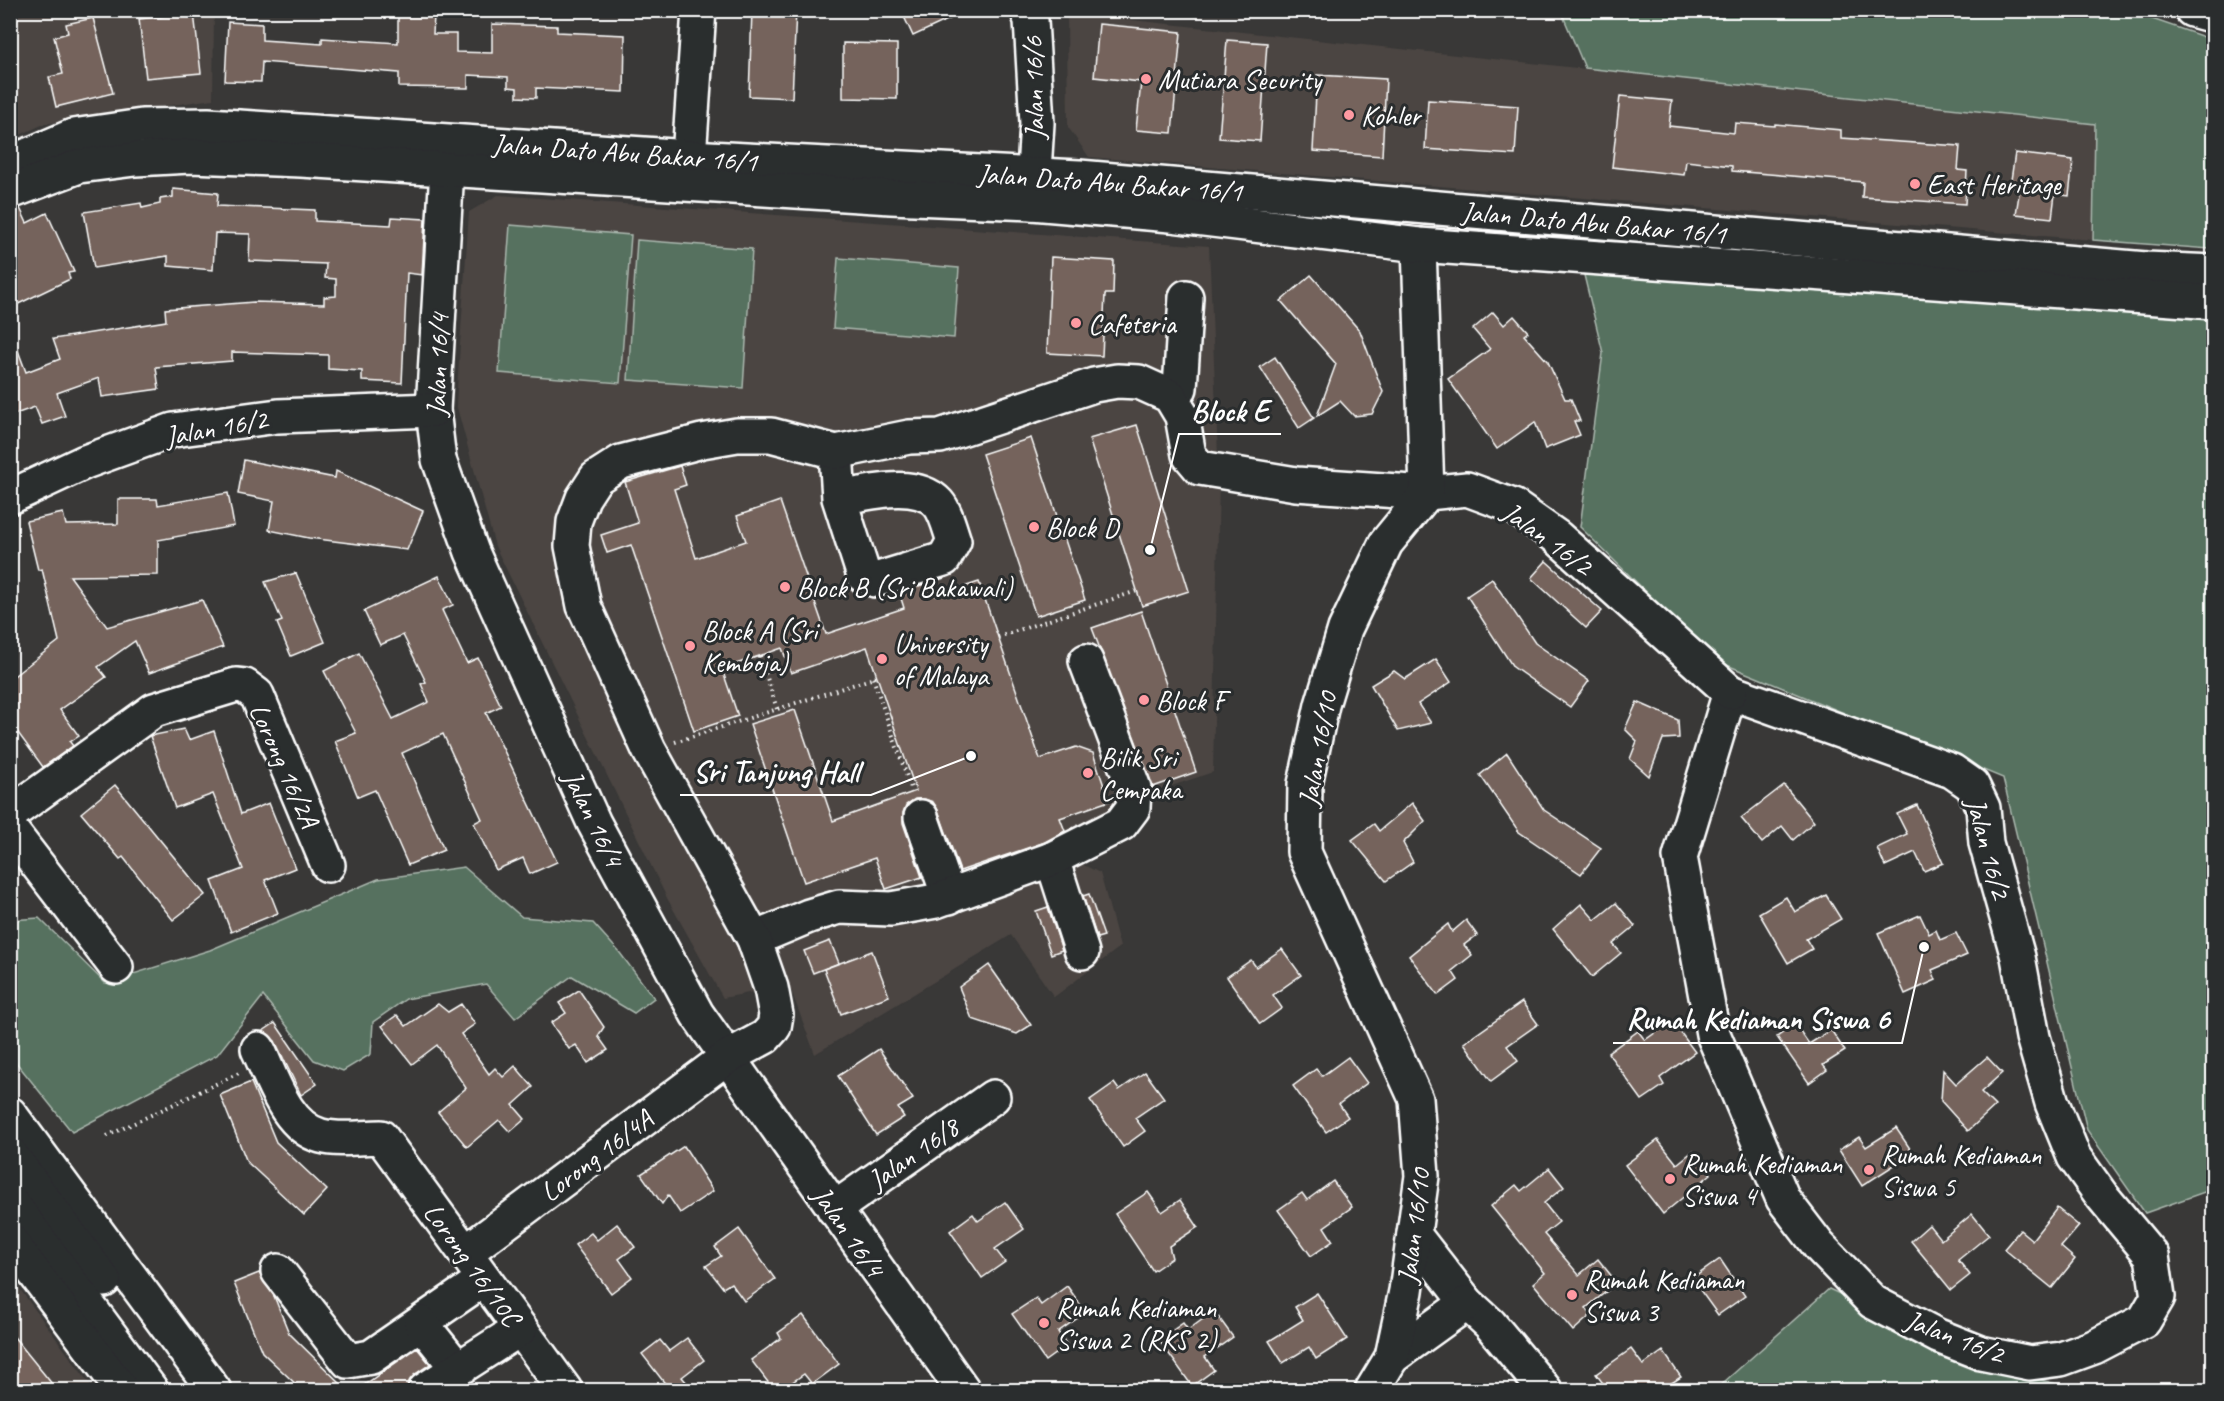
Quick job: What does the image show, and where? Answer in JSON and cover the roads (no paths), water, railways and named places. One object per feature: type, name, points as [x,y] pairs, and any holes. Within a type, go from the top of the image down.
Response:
[{"type":"street","points":[[688,157],[699,10]]},
{"type":"street","name":"Jalan 16/6","points":[[1028,10],[1031,20],[1037,123],[1033,189]]},
{"type":"street","points":[[2192,10],[2214,16]]},
{"type":"street","name":"Jalan Dato Abu Bakar 16/1","points":[[10,163],[73,136],[142,126],[208,124],[688,157],[1033,189],[2214,272]]},
{"type":"street","name":"Jalan Dato Abu Bakar 16/1","points":[[10,192],[79,166],[190,156],[447,169],[891,197],[1033,189],[1171,215],[1419,245],[2214,302]]},
{"type":"street","name":"Jalan 16/4","points":[[447,169],[432,410],[440,460],[469,542],[594,823],[697,1014],[963,1390]]},
{"type":"street","points":[[1419,245],[1427,493]]},
{"type":"street","points":[[1086,661],[1134,788],[1133,808],[1120,824],[1052,859],[948,897],[913,907],[891,909],[839,907],[809,916],[754,939],[649,750],[584,606],[572,546],[574,522],[583,498],[596,478],[621,462],[702,441],[737,435],[771,435],[836,452],[909,437],[940,436],[1047,399],[1117,381],[1139,382],[1170,396],[1180,388],[1186,297]]},
{"type":"street","name":"Jalan 16/2","points":[[1170,396],[1182,416],[1188,455],[1200,468],[1296,483],[1427,493],[1467,489],[1513,506],[1557,537],[1730,693],[1952,771],[1972,785],[1983,808],[1986,843],[2018,957],[2033,1037],[2052,1103],[2074,1157],[2102,1196],[2152,1256],[2158,1297],[2144,1321],[2094,1347],[2061,1359],[2030,1363],[1981,1353],[1938,1336],[1873,1302],[1819,1246],[1783,1199],[1713,1034],[1680,857],[1730,693]]},
{"type":"street","name":"Jalan 16/2","points":[[10,497],[85,462],[173,430],[278,416],[432,410]]},
{"type":"street","points":[[836,452],[839,498]]},
{"type":"street","name":"Jalan 16/10","points":[[1372,1390],[1392,1357],[1406,1291],[1422,1176],[1416,1099],[1304,852],[1305,784],[1322,705],[1345,629],[1386,543],[1427,493]]},
{"type":"street","name":"Lorong 16/2A","points":[[10,814],[154,710],[236,685],[245,686],[257,695],[328,865]]},
{"type":"street","points":[[921,818],[948,897]]},
{"type":"street","points":[[10,829],[116,967]]},
{"type":"street","points":[[1052,859],[1082,952]]},
{"type":"street","name":"Lorong 16/4A","points":[[465,1253],[726,1058],[765,1037],[774,1027],[776,1015],[771,988],[754,939]]},
{"type":"street","name":"Lorong 16/10C","points":[[261,1055],[298,1124],[309,1131],[331,1138],[381,1137],[565,1390]]},
{"type":"street","name":"Jalan 16/8","points":[[834,1209],[993,1097]]},
{"type":"street","points":[[10,1114],[214,1390]]},
{"type":"street","points":[[10,1153],[186,1390]]},
{"type":"street","points":[[10,1200],[151,1390]]},
{"type":"street","points":[[1414,1235],[1467,1303],[1490,1324],[1545,1390]]},
{"type":"street","points":[[14,1247],[122,1390]]},
{"type":"street","points":[[278,1270],[348,1361],[371,1357],[484,1279]]},
{"type":"street","points":[[1406,1291],[1467,1303]]},
{"type":"street","points":[[1392,1357],[1467,1303]]},
{"type":"street","points":[[421,1323],[458,1369]]},
{"type":"street","points":[[425,1390],[520,1329]]},
{"type":"place","name":"Mutiara Security","points":[[1146,79]]},
{"type":"place","name":"Kohler","points":[[1349,115]]},
{"type":"place","name":"East Heritage","points":[[1915,184]]},
{"type":"place","name":"Cafeteria","points":[[1076,323]]},
{"type":"place","name":"Block D","points":[[1034,527]]},
{"type":"place","name":"Block E","points":[[1150,550]]},
{"type":"place","name":"Block B (Sri Bakawali)","points":[[785,587]]},
{"type":"place","name":"Block A (Sri Kemboja)","points":[[690,646]]},
{"type":"place","name":"University of Malaya","points":[[882,659]]},
{"type":"place","name":"Block F","points":[[1144,700]]},
{"type":"place","name":"Sri Tanjung Hall","points":[[971,756]]},
{"type":"place","name":"Bilik Sri Cempaka","points":[[1088,773]]},
{"type":"place","name":"Rumah Kediaman Siswa 6","points":[[1924,947]]},
{"type":"place","name":"Rumah Kediaman Siswa 5","points":[[1869,1170]]},
{"type":"place","name":"Rumah Kediaman Siswa 4","points":[[1670,1179]]},
{"type":"place","name":"Rumah Kediaman Siswa 3","points":[[1572,1295]]},
{"type":"place","name":"Rumah Kediaman Siswa 2 (RKS 2)","points":[[1044,1323]]}]
